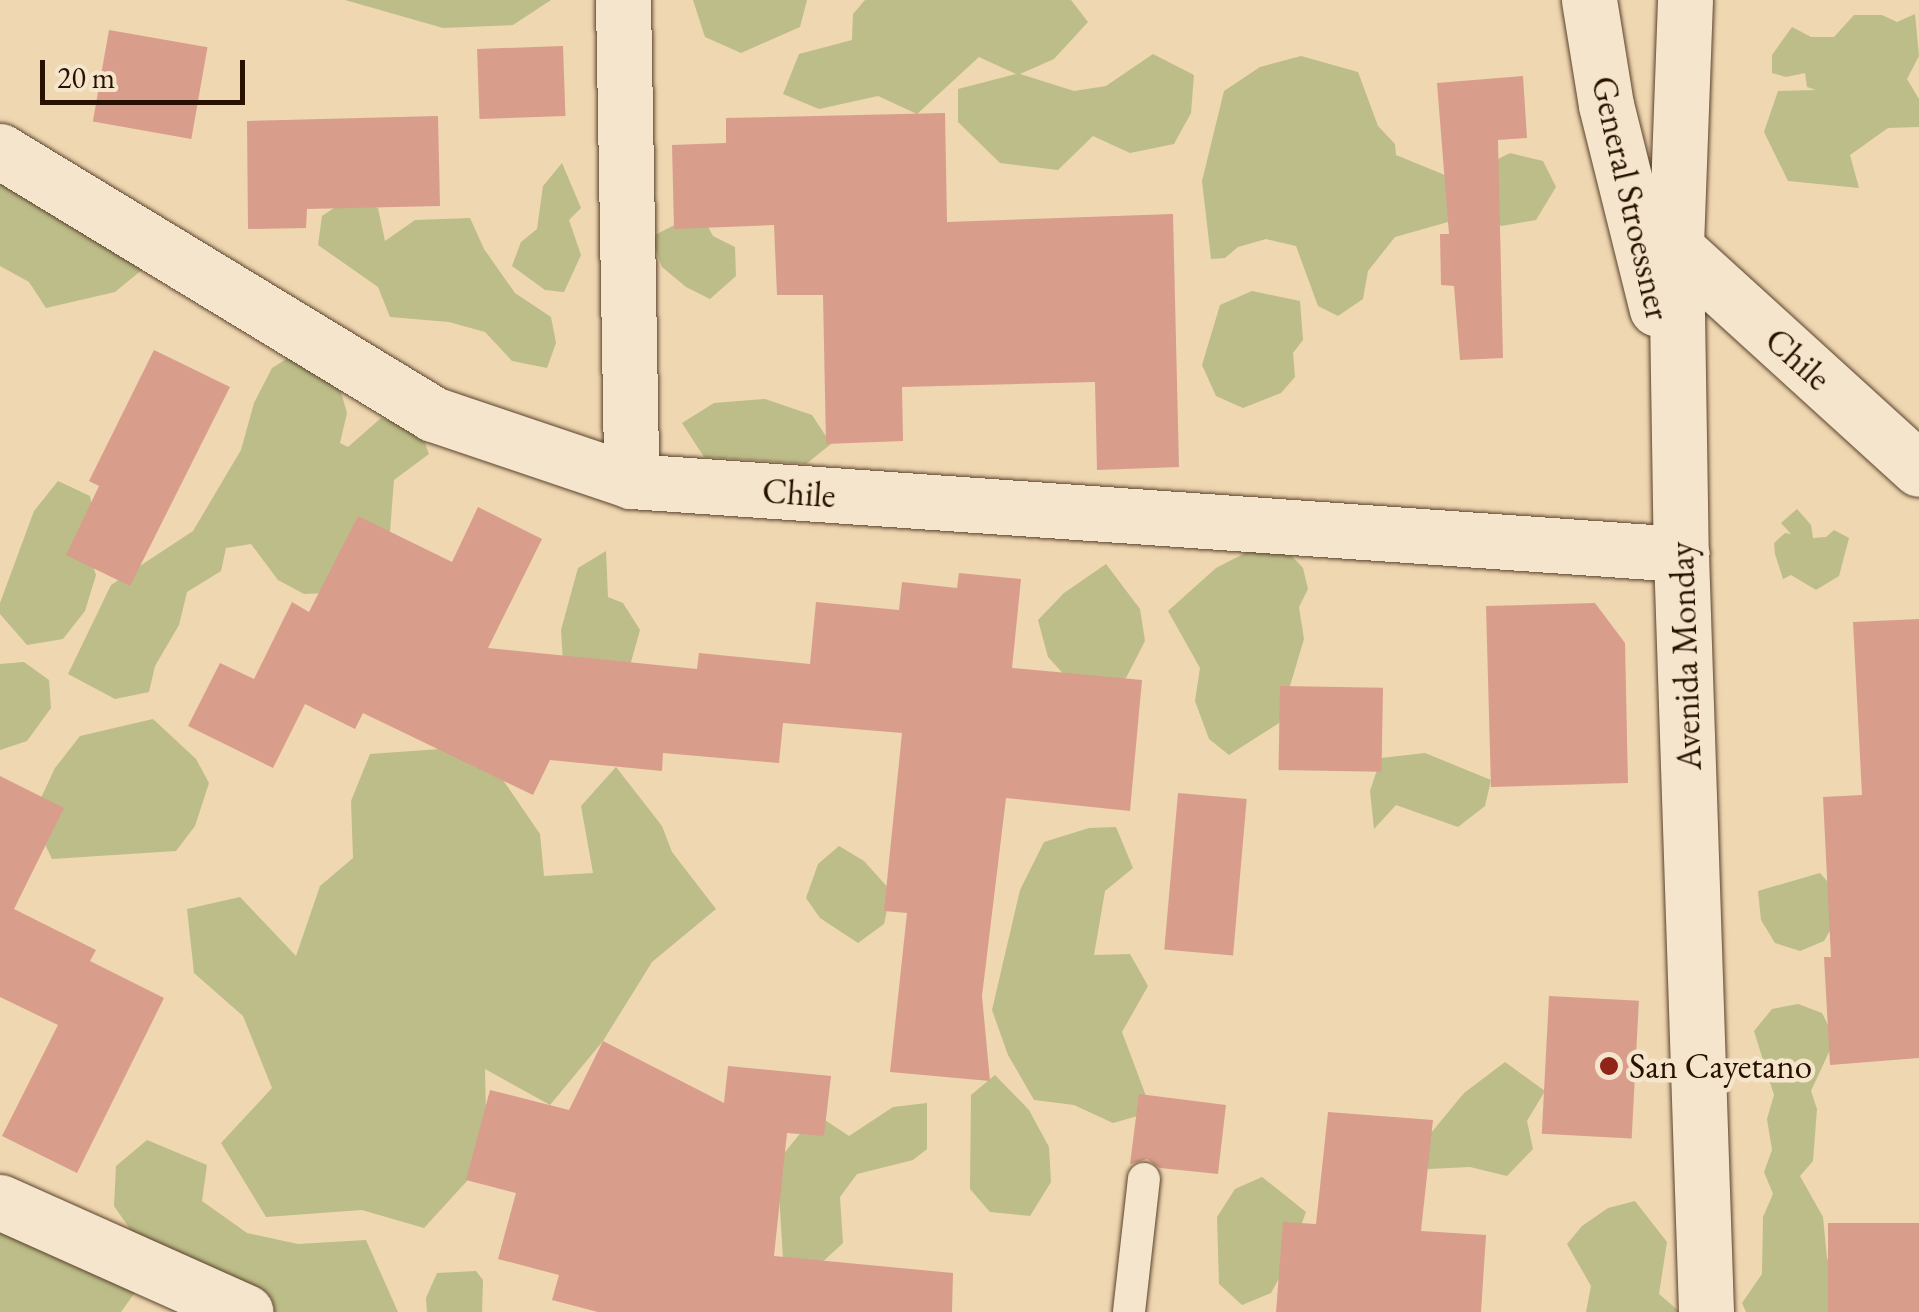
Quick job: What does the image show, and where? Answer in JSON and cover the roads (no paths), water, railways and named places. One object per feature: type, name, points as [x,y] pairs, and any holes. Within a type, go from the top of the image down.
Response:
[{"type":"street","points":[[623,0],[631,481]]},
{"type":"street","name":"General Stroessner","points":[[1589,0],[1606,105],[1679,394]]},
{"type":"street","name":"Avenida Monday","points":[[1685,0],[1676,248],[1681,554],[1706,1312]]},
{"type":"street","name":"Chile","points":[[0,151],[433,414],[631,481],[1681,554]]},
{"type":"street","name":"Chile","points":[[1676,248],[1919,470]]},
{"type":"street","points":[[0,1202],[246,1312]]},
{"type":"lane","points":[[1129,1312],[1144,1180]]},
{"type":"place","name":"San Cayetano","points":[[1609,1066]]}]
